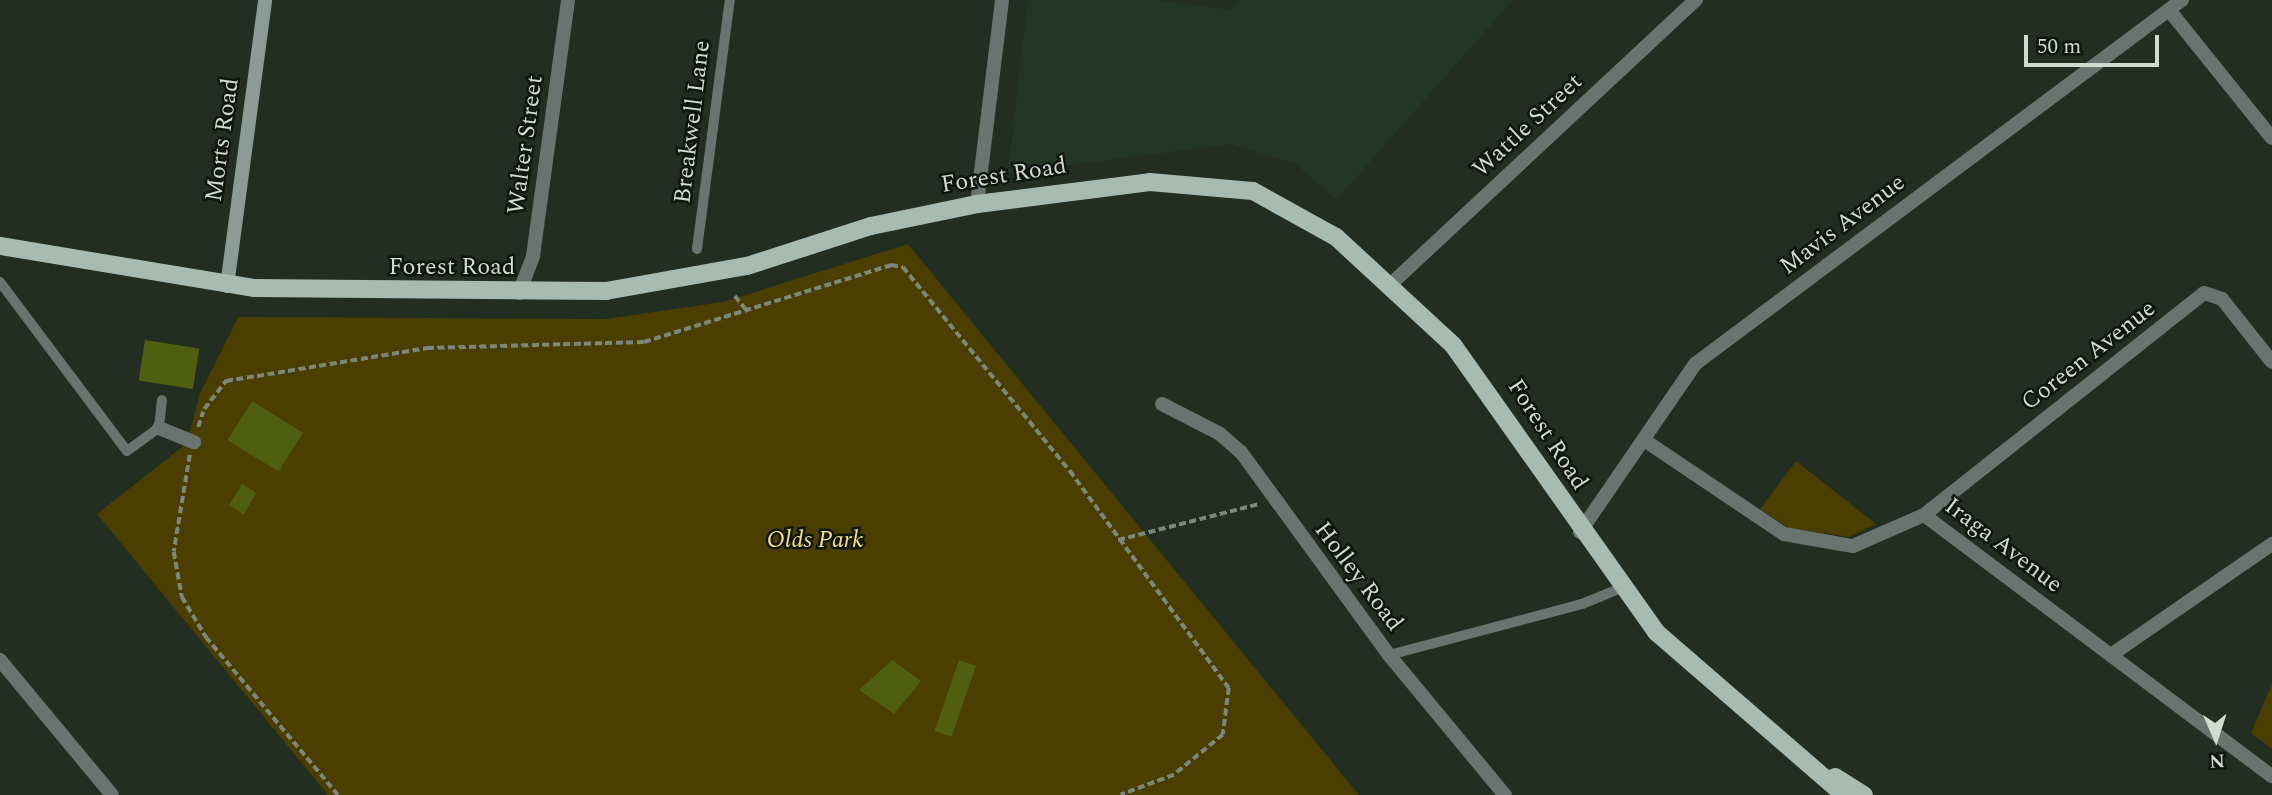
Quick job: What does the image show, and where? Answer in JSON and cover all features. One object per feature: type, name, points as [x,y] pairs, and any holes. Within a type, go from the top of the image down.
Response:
[{"type":"main road","name":"Forest Road","points":[[0,246],[227,286],[519,293],[694,278],[871,226],[977,204],[1150,182],[1218,184],[1299,212],[1391,285],[1474,369],[1580,532],[1656,632],[1844,795]]},
{"type":"main road","name":"Forest Road","points":[[1782,743],[1864,795]]},
{"type":"street","name":"Morts Road","points":[[227,286],[265,0]]},
{"type":"street","name":"Walter Street","points":[[519,293],[533,256],[568,0]]},
{"type":"street","points":[[977,204],[1002,0]]},
{"type":"street","name":"Wattle Street","points":[[1391,285],[1696,0]]},
{"type":"street","name":"Mavis Avenue","points":[[1580,532],[1647,442],[1695,363],[2182,0]]},
{"type":"street","points":[[2169,10],[2272,138]]},
{"type":"street","name":"Coreen Avenue","points":[[1924,515],[2204,293],[2221,299],[2272,362]]},
{"type":"street","name":"Holley Road","points":[[1162,404],[1220,434],[1241,452],[1271,501],[1388,655],[1505,795]]},
{"type":"street","points":[[159,428],[194,442]]},
{"type":"street","name":"Iraga Avenue","points":[[1647,442],[1784,534],[1853,546],[1924,515],[2272,776]]},
{"type":"street","points":[[2111,655],[2272,544]]},
{"type":"street","points":[[0,660],[112,795]]},
{"type":"lane","name":"Breakwell Lane","points":[[697,249],[730,0]]},
{"type":"lane","points":[[0,282],[127,451],[159,428],[162,400]]},
{"type":"lane","points":[[1388,655],[1582,604],[1621,588]]},
{"type":"path","points":[[338,795],[206,637],[182,597],[174,552],[180,492],[203,411],[226,381],[427,348],[644,342],[748,312],[891,265],[904,267],[1070,471],[1229,688],[1223,735],[1174,775],[1121,795]]},
{"type":"path","points":[[735,296],[748,312]]},
{"type":"path","points":[[1118,540],[1271,501]]},
{"type":"shaded area","points":[[1028,0],[1157,0],[1232,10],[1237,0],[1513,0],[1336,200],[1296,164],[1232,144],[1008,173]]},
{"type":"green space","name":"Olds Park","points":[[908,244],[1359,795],[328,795],[97,514],[187,443],[200,393],[238,317],[606,319],[723,302]]},
{"type":"green space","points":[[1796,461],[1876,524],[1849,537],[1789,528],[1760,509]]},
{"type":"green space","points":[[2272,684],[2272,749],[2251,733]]},
{"type":"building","points":[[145,340],[199,349],[193,389],[139,380]]},
{"type":"building","points":[[252,401],[303,433],[279,472],[228,440]]},
{"type":"building","points":[[242,484],[257,493],[244,514],[229,505]]},
{"type":"building","points":[[892,660],[921,681],[894,714],[859,690]]},
{"type":"building","points":[[959,660],[976,666],[952,737],[935,731]]}]
